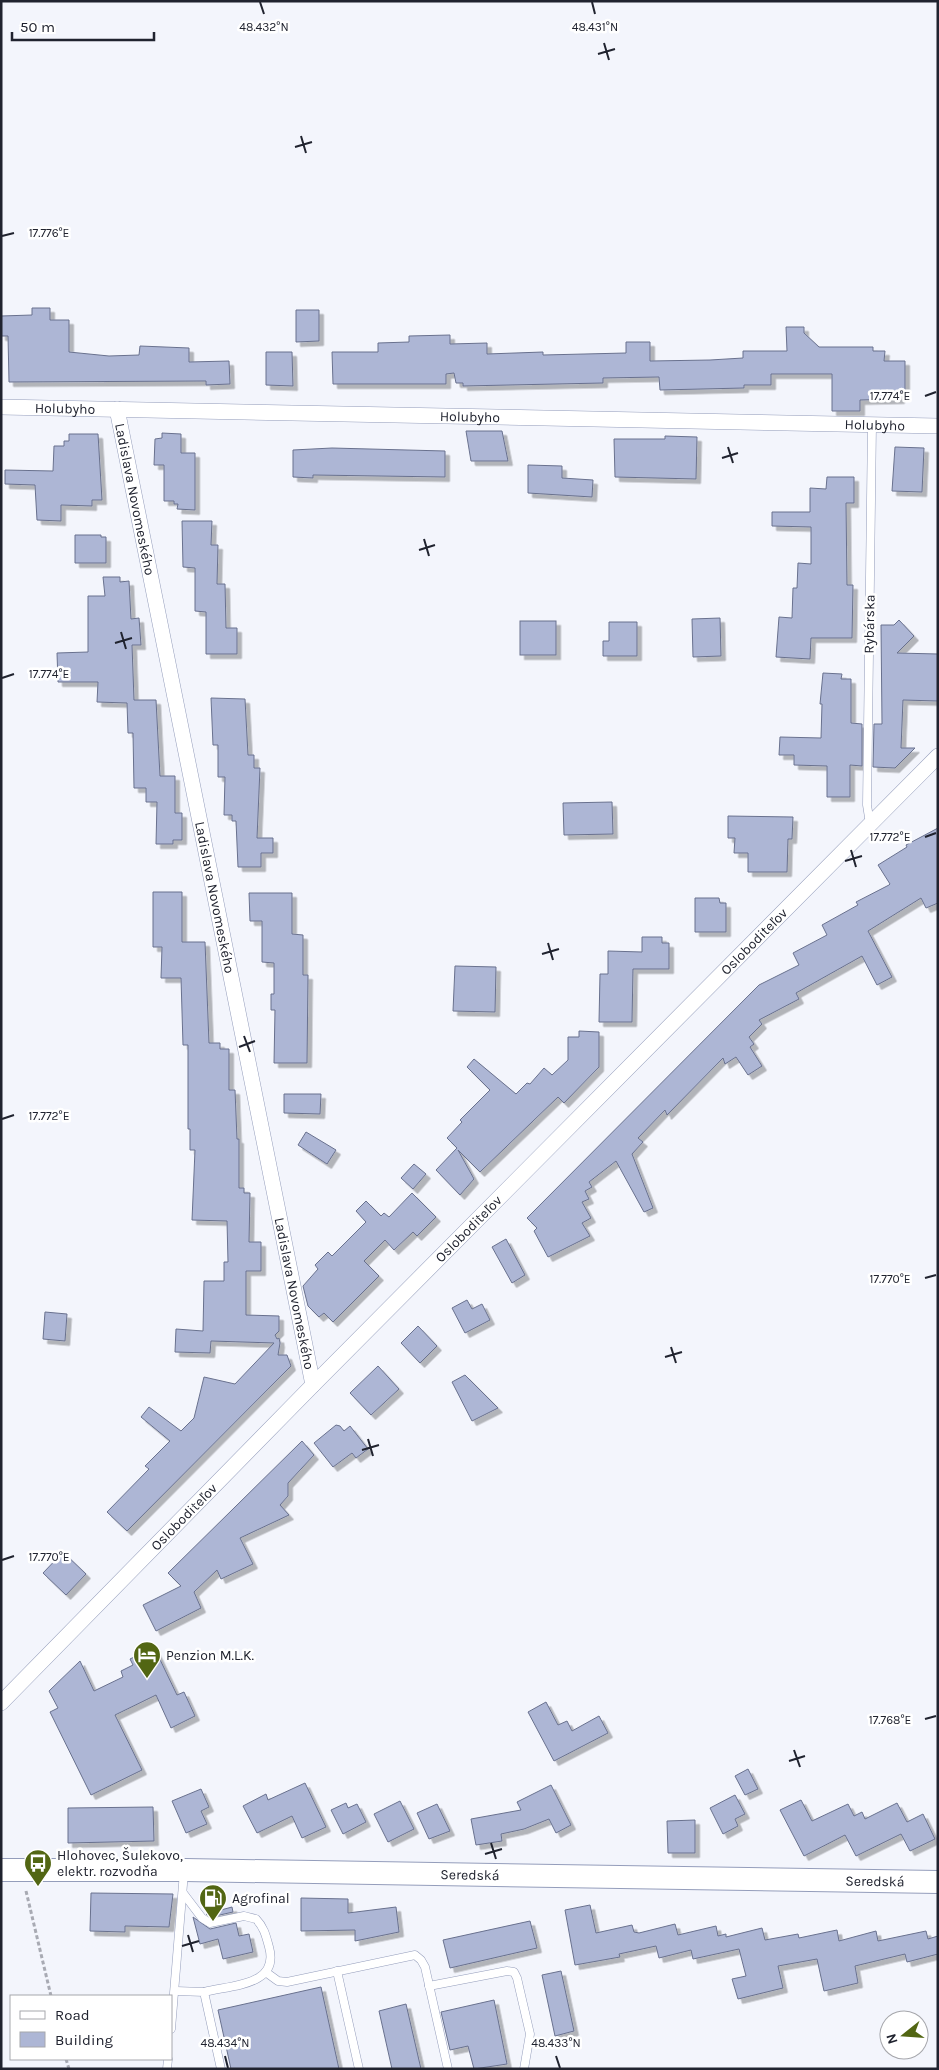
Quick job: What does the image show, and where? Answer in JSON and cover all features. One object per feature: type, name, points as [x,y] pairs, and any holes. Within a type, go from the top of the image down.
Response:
[{"type":"street","name":"Holubyho","points":[[1,408],[117,408],[938,426]]},
{"type":"street","name":"Ladislava Novomeského","points":[[117,408],[313,1385]]},
{"type":"street","name":"Osloboditeľov","points":[[1,1704],[313,1385],[938,756]]},
{"type":"street","name":"Seredská","points":[[11,1870],[185,1870],[938,1882]]},
{"type":"lane","name":"Rybárska","points":[[870,824],[867,805],[872,424]]},
{"type":"lane","points":[[172,2021],[185,1870]]},
{"type":"lane","points":[[176,1990],[204,1992],[253,1980],[267,1972],[272,1960],[265,1931],[260,1923],[250,1916],[210,1923],[202,1918],[183,1893]]},
{"type":"lane","points":[[267,1972],[283,1983],[415,1955],[421,1960],[429,1986],[448,2069]]},
{"type":"lane","points":[[337,1971],[359,2069]]},
{"type":"lane","points":[[429,1986],[507,1971],[514,1972],[530,2034],[524,2069]]},
{"type":"lane","points":[[204,1992],[221,2069]]},
{"type":"path","points":[[11,1870],[51,1995]]},
{"type":"building","points":[[32,308],[50,308],[50,320],[69,320],[69,352],[109,356],[139,355],[140,346],[189,348],[189,362],[229,361],[230,384],[206,385],[206,381],[9,382],[8,336],[1,336],[1,316],[32,315]]},
{"type":"building","points":[[296,310],[319,310],[319,341],[296,342]]},
{"type":"building","points":[[786,327],[804,327],[804,333],[819,347],[873,347],[873,351],[885,351],[884,361],[905,361],[905,392],[900,392],[900,399],[860,400],[860,411],[832,411],[832,374],[771,374],[771,385],[744,385],[744,388],[660,390],[659,377],[603,378],[603,383],[463,386],[463,383],[456,383],[454,373],[446,374],[446,384],[333,384],[332,352],[378,352],[378,343],[409,342],[409,336],[450,335],[450,344],[487,343],[487,354],[543,352],[543,355],[626,353],[626,342],[650,342],[650,361],[710,360],[743,358],[743,351],[787,351]]},
{"type":"building","points":[[266,352],[292,352],[293,386],[266,385]]},
{"type":"building","points":[[466,431],[502,431],[508,461],[471,461]]},
{"type":"building","points":[[162,433],[181,434],[181,453],[195,453],[195,510],[177,509],[178,504],[174,504],[174,501],[164,501],[164,465],[154,465],[155,439],[162,438]]},
{"type":"building","points":[[69,434],[98,434],[102,500],[92,500],[92,506],[61,505],[61,521],[37,520],[35,485],[5,484],[5,470],[53,471],[54,446],[64,446],[64,441],[69,441]]},
{"type":"building","points":[[665,436],[697,437],[696,479],[615,477],[614,439],[665,439]]},
{"type":"building","points":[[895,447],[924,448],[922,492],[892,491]]},
{"type":"building","points":[[332,448],[445,451],[445,477],[313,475],[313,478],[293,477],[293,450]]},
{"type":"building","points":[[528,465],[562,466],[562,478],[593,480],[592,497],[528,493]]},
{"type":"building","points":[[827,477],[854,477],[854,503],[846,503],[847,585],[853,585],[852,638],[811,638],[810,659],[776,657],[779,617],[792,618],[793,588],[797,588],[798,563],[811,564],[811,527],[772,526],[772,512],[810,512],[810,488],[826,489]]},
{"type":"building","points":[[182,521],[212,521],[211,545],[218,545],[217,584],[225,584],[226,628],[237,628],[237,654],[206,654],[206,612],[195,611],[195,568],[183,567]]},
{"type":"building","points":[[75,535],[101,535],[101,537],[106,537],[106,563],[75,563]]},
{"type":"building","points":[[103,577],[120,577],[120,582],[129,581],[131,619],[139,618],[141,645],[132,645],[134,700],[156,700],[160,776],[175,776],[175,813],[182,813],[182,840],[173,840],[173,844],[156,844],[157,802],[146,802],[146,788],[134,788],[133,733],[128,733],[127,703],[97,702],[98,682],[58,682],[57,653],[88,652],[88,596],[105,596]]},
{"type":"building","points":[[720,618],[721,656],[693,657],[692,619]]},
{"type":"building","points":[[899,620],[914,636],[897,653],[938,654],[938,701],[903,700],[901,748],[915,748],[895,768],[873,767],[874,724],[882,724],[881,625],[894,625]]},
{"type":"building","points":[[520,621],[556,621],[556,655],[520,655]]},
{"type":"building","points":[[609,622],[637,622],[637,656],[603,656],[603,641],[609,641]]},
{"type":"building","points":[[823,673],[842,674],[841,679],[851,679],[851,723],[862,724],[862,766],[850,765],[850,797],[827,797],[827,766],[794,765],[794,755],[779,755],[780,737],[821,738],[822,704],[820,704]]},
{"type":"building","points":[[211,698],[245,699],[248,755],[254,755],[254,768],[260,768],[257,838],[273,838],[273,853],[261,853],[261,867],[238,867],[236,821],[232,821],[232,815],[224,815],[225,777],[218,777],[218,745],[213,745]]},
{"type":"building","points":[[612,802],[613,834],[564,835],[563,803]]},
{"type":"building","points":[[728,816],[793,817],[792,839],[788,839],[787,872],[748,872],[748,853],[734,853],[735,838],[728,838]]},
{"type":"building","points":[[938,828],[938,903],[926,908],[921,898],[868,931],[892,977],[877,985],[862,956],[796,993],[799,999],[759,1020],[762,1024],[749,1037],[754,1044],[750,1047],[762,1066],[748,1075],[736,1057],[725,1064],[723,1058],[667,1115],[665,1110],[638,1138],[643,1142],[632,1154],[653,1208],[644,1212],[616,1161],[589,1182],[592,1187],[585,1191],[589,1199],[582,1202],[591,1218],[582,1223],[590,1236],[548,1257],[534,1231],[537,1228],[527,1218],[759,985],[799,965],[793,953],[827,935],[822,925],[858,905],[856,902],[890,884],[878,865],[907,847],[906,845]]},
{"type":"building","points":[[153,892],[182,892],[182,942],[205,942],[209,1043],[220,1043],[220,1049],[229,1049],[229,1090],[235,1090],[237,1139],[239,1139],[239,1188],[244,1188],[244,1193],[250,1193],[249,1242],[261,1242],[261,1271],[246,1271],[246,1315],[279,1316],[279,1331],[275,1335],[277,1339],[279,1338],[280,1343],[278,1355],[287,1355],[291,1366],[127,1531],[107,1512],[149,1469],[145,1466],[170,1441],[141,1417],[149,1407],[181,1431],[194,1418],[204,1377],[235,1384],[274,1343],[211,1341],[210,1353],[175,1352],[176,1329],[203,1331],[204,1281],[224,1281],[224,1262],[228,1262],[227,1221],[192,1220],[195,1150],[190,1150],[190,1129],[188,1129],[188,1045],[183,1045],[181,978],[161,978],[162,947],[153,947]]},
{"type":"building","points":[[249,893],[292,893],[292,934],[303,935],[303,975],[308,975],[307,1063],[274,1063],[275,1010],[271,1010],[271,994],[274,994],[274,963],[262,962],[262,921],[250,921]]},
{"type":"building","points":[[695,898],[719,898],[720,903],[726,903],[726,932],[695,932]]},
{"type":"building","points":[[642,937],[662,937],[662,943],[669,943],[669,969],[633,969],[632,1022],[599,1022],[600,974],[608,974],[608,951],[642,952]]},
{"type":"building","points":[[455,966],[496,967],[495,1012],[453,1011]]},
{"type":"building","points":[[579,1031],[599,1032],[599,1067],[564,1103],[558,1097],[480,1172],[458,1150],[474,1179],[460,1195],[436,1170],[457,1148],[447,1138],[462,1122],[460,1120],[490,1090],[467,1067],[474,1059],[516,1094],[527,1083],[530,1084],[544,1068],[552,1075],[568,1060],[568,1037],[579,1037]]},
{"type":"building","points":[[284,1094],[321,1094],[320,1114],[284,1113]]},
{"type":"building","points":[[306,1132],[336,1150],[327,1164],[298,1145]]},
{"type":"building","points":[[414,1164],[426,1174],[413,1189],[401,1178]]},
{"type":"building","points":[[412,1193],[436,1217],[417,1236],[413,1232],[394,1250],[385,1240],[364,1261],[379,1276],[333,1322],[324,1313],[319,1317],[308,1306],[303,1286],[318,1269],[315,1265],[328,1252],[332,1256],[366,1222],[356,1211],[366,1201],[381,1216],[384,1213],[389,1217]]},
{"type":"building","points":[[506,1239],[525,1275],[512,1283],[492,1247]]},
{"type":"building","points":[[467,1300],[472,1309],[482,1304],[490,1320],[465,1333],[452,1308]]},
{"type":"building","points":[[45,1312],[67,1314],[65,1341],[43,1339]]},
{"type":"building","points":[[418,1326],[437,1346],[420,1363],[401,1343]]},
{"type":"building","points":[[378,1366],[399,1389],[371,1415],[350,1393]]},
{"type":"building","points":[[465,1375],[498,1408],[472,1421],[452,1382]]},
{"type":"building","points":[[336,1425],[340,1426],[344,1431],[350,1426],[368,1449],[356,1458],[352,1453],[333,1467],[314,1443]]},
{"type":"building","points":[[302,1441],[314,1455],[288,1483],[288,1496],[280,1505],[289,1515],[240,1538],[253,1564],[221,1579],[217,1570],[194,1592],[201,1608],[156,1631],[143,1605],[181,1586],[168,1573]]},
{"type":"building","points":[[63,1552],[86,1574],[66,1595],[43,1573]]},
{"type":"building","points":[[154,1647],[177,1695],[184,1692],[195,1716],[171,1728],[156,1695],[115,1715],[142,1770],[91,1795],[50,1712],[58,1708],[49,1691],[80,1661],[94,1691],[123,1677],[121,1671],[133,1665],[130,1659]]},
{"type":"building","points":[[546,1702],[558,1725],[567,1721],[572,1731],[599,1716],[608,1733],[554,1761],[528,1712]]},
{"type":"building","points":[[748,1769],[758,1789],[745,1795],[735,1776]]},
{"type":"building","points":[[305,1783],[326,1827],[302,1838],[292,1816],[257,1833],[243,1806],[266,1794],[268,1800]]},
{"type":"building","points":[[551,1785],[571,1825],[556,1833],[549,1819],[524,1829],[501,1834],[502,1841],[476,1845],[471,1819],[521,1810],[517,1802]]},
{"type":"building","points":[[201,1789],[209,1807],[201,1811],[207,1824],[186,1833],[172,1801]]},
{"type":"building","points":[[735,1795],[745,1814],[735,1819],[738,1826],[723,1834],[710,1808]]},
{"type":"building","points":[[801,1800],[812,1821],[848,1804],[854,1816],[862,1812],[865,1819],[897,1803],[907,1822],[923,1814],[935,1839],[910,1851],[901,1834],[856,1856],[845,1835],[804,1856],[780,1810]]},
{"type":"building","points":[[400,1801],[414,1829],[388,1842],[374,1814]]},
{"type":"building","points":[[346,1803],[348,1808],[357,1804],[366,1822],[343,1834],[331,1810]]},
{"type":"building","points":[[437,1804],[450,1831],[429,1839],[417,1813]]},
{"type":"building","points":[[153,1807],[154,1841],[68,1843],[68,1808]]},
{"type":"building","points":[[695,1820],[695,1853],[668,1853],[667,1821]]},
{"type":"building","points":[[91,1893],[173,1894],[169,1927],[125,1926],[125,1932],[90,1931]]},
{"type":"building","points":[[301,1898],[348,1899],[348,1913],[396,1907],[399,1932],[355,1941],[355,1930],[301,1931]]},
{"type":"building","points":[[590,1905],[596,1933],[632,1925],[634,1932],[639,1933],[675,1924],[678,1935],[716,1926],[718,1936],[726,1934],[726,1937],[762,1928],[765,1940],[798,1934],[799,1938],[837,1930],[839,1941],[876,1931],[878,1941],[926,1931],[928,1939],[938,1936],[938,1954],[907,1962],[905,1954],[855,1966],[858,1983],[824,1991],[817,1959],[778,1966],[783,1988],[738,1999],[732,1979],[746,1976],[739,1949],[693,1959],[691,1950],[659,1958],[656,1946],[619,1954],[620,1957],[575,1965],[565,1910]]},
{"type":"building","points":[[232,1907],[233,1912],[211,1917],[206,1914]]},
{"type":"building","points":[[193,1917],[210,1929],[236,1923],[239,1936],[249,1934],[253,1952],[223,1959],[218,1939],[200,1944]]},
{"type":"building","points":[[530,1921],[537,1948],[450,1968],[443,1940]]},
{"type":"building","points":[[561,1971],[574,2031],[555,2036],[542,1975]]},
{"type":"building","points":[[321,1987],[339,2069],[231,2069],[218,2010]]},
{"type":"building","points":[[494,2000],[507,2064],[474,2069],[468,2046],[450,2050],[441,2012]]},
{"type":"building","points":[[406,2004],[421,2069],[392,2069],[379,2011]]},
{"type":"place","name":"Penzion M.L.K.","points":[[147,1679]]},
{"type":"place","name":"Hlohovec, Šulekovo, elektr. rozvodňa","points":[[38,1887]]},
{"type":"place","name":"Agrofinal","points":[[213,1922]]}]
